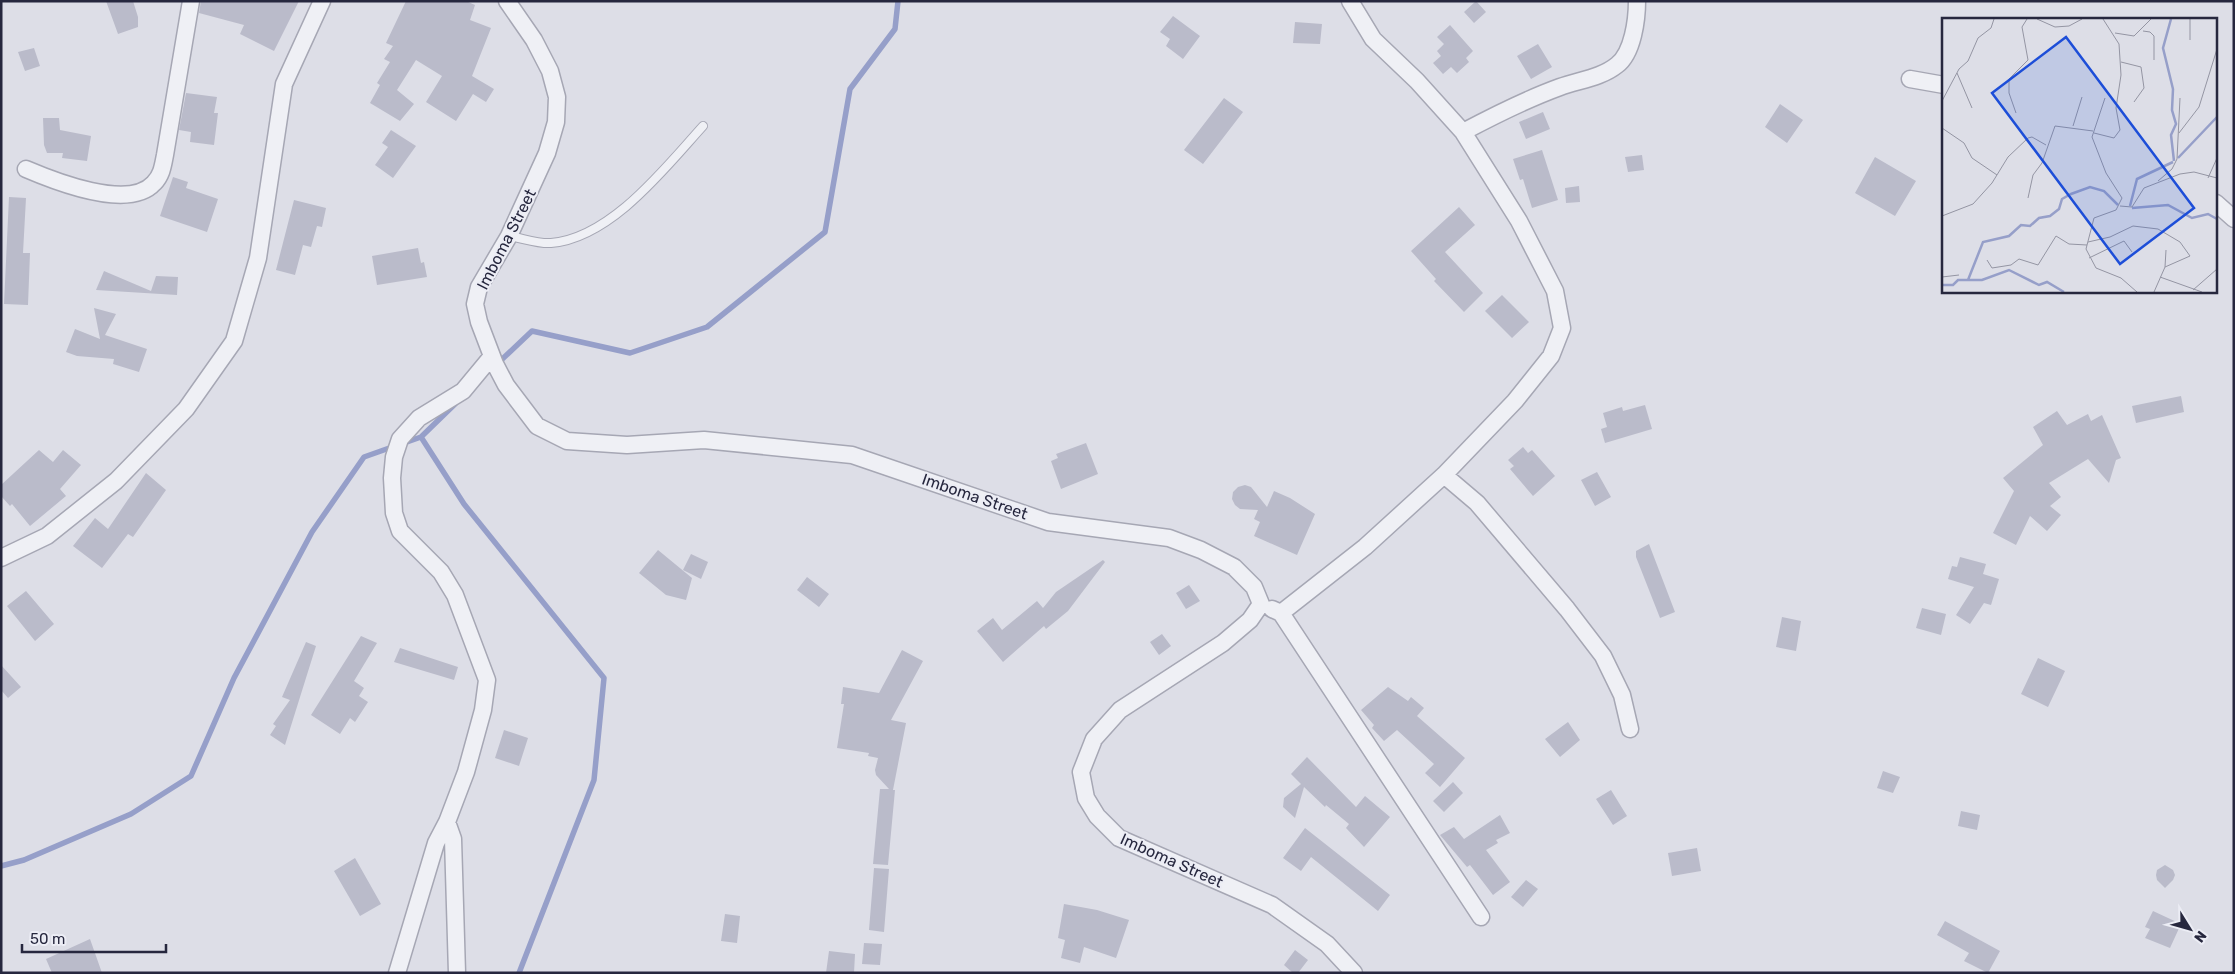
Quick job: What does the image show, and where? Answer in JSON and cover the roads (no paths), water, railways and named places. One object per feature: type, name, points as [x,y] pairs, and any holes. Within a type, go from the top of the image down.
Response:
[{"type":"street","points":[[26,169],[67,186],[116,195],[142,192],[153,185],[161,174],[165,155],[191,1]]},
{"type":"street","points":[[1,558],[47,536],[116,481],[186,409],[234,341],[258,258],[284,84],[322,1]]},
{"type":"street","points":[[1281,613],[1365,547],[1444,474],[1515,401],[1552,356],[1562,328],[1555,291],[1519,221],[1463,132],[1418,81],[1373,39],[1350,1]]},
{"type":"street","points":[[1463,132],[1507,109],[1562,87],[1596,77],[1618,65],[1630,45],[1637,22],[1637,1]]},
{"type":"street","name":"Imboma Street","points":[[508,2],[534,40],[550,71],[558,97],[556,122],[547,153],[509,236],[480,287],[475,304],[479,322],[506,385],[537,426],[567,441],[627,445],[704,440],[852,455],[1048,522],[1169,538],[1201,550],[1234,567],[1254,587],[1261,604],[1250,620],[1223,643],[1120,710],[1094,739],[1081,772],[1086,798],[1097,816],[1119,838],[1272,905],[1327,944],[1354,973]]},
{"type":"street","points":[[1910,79],[1942,85]]},
{"type":"street","points":[[2218,205],[2234,219]]},
{"type":"street","points":[[397,973],[436,843],[447,822],[466,772],[483,710],[487,680],[455,595],[441,572],[400,531],[394,514],[392,478],[394,457],[400,439],[419,418],[462,391],[494,360]]},
{"type":"street","points":[[1444,474],[1477,502],[1567,609],[1603,656],[1622,696],[1630,730]]},
{"type":"street","points":[[1261,604],[1281,613],[1481,917]]},
{"type":"street","points":[[447,822],[453,838],[457,973]]},
{"type":"lane","points":[[509,236],[550,243],[592,232],[638,197],[703,126]]},
{"type":"waterway","points":[[496,365],[532,331],[630,353],[707,327],[825,232],[850,89],[895,29],[898,1]]},
{"type":"waterway","points":[[404,443],[421,437],[455,404]]},
{"type":"waterway","points":[[421,437],[464,504],[604,678],[594,780],[519,973]]},
{"type":"waterway","points":[[1,866],[24,860],[131,814],[191,776],[234,678],[312,532],[364,457],[395,446]]}]
